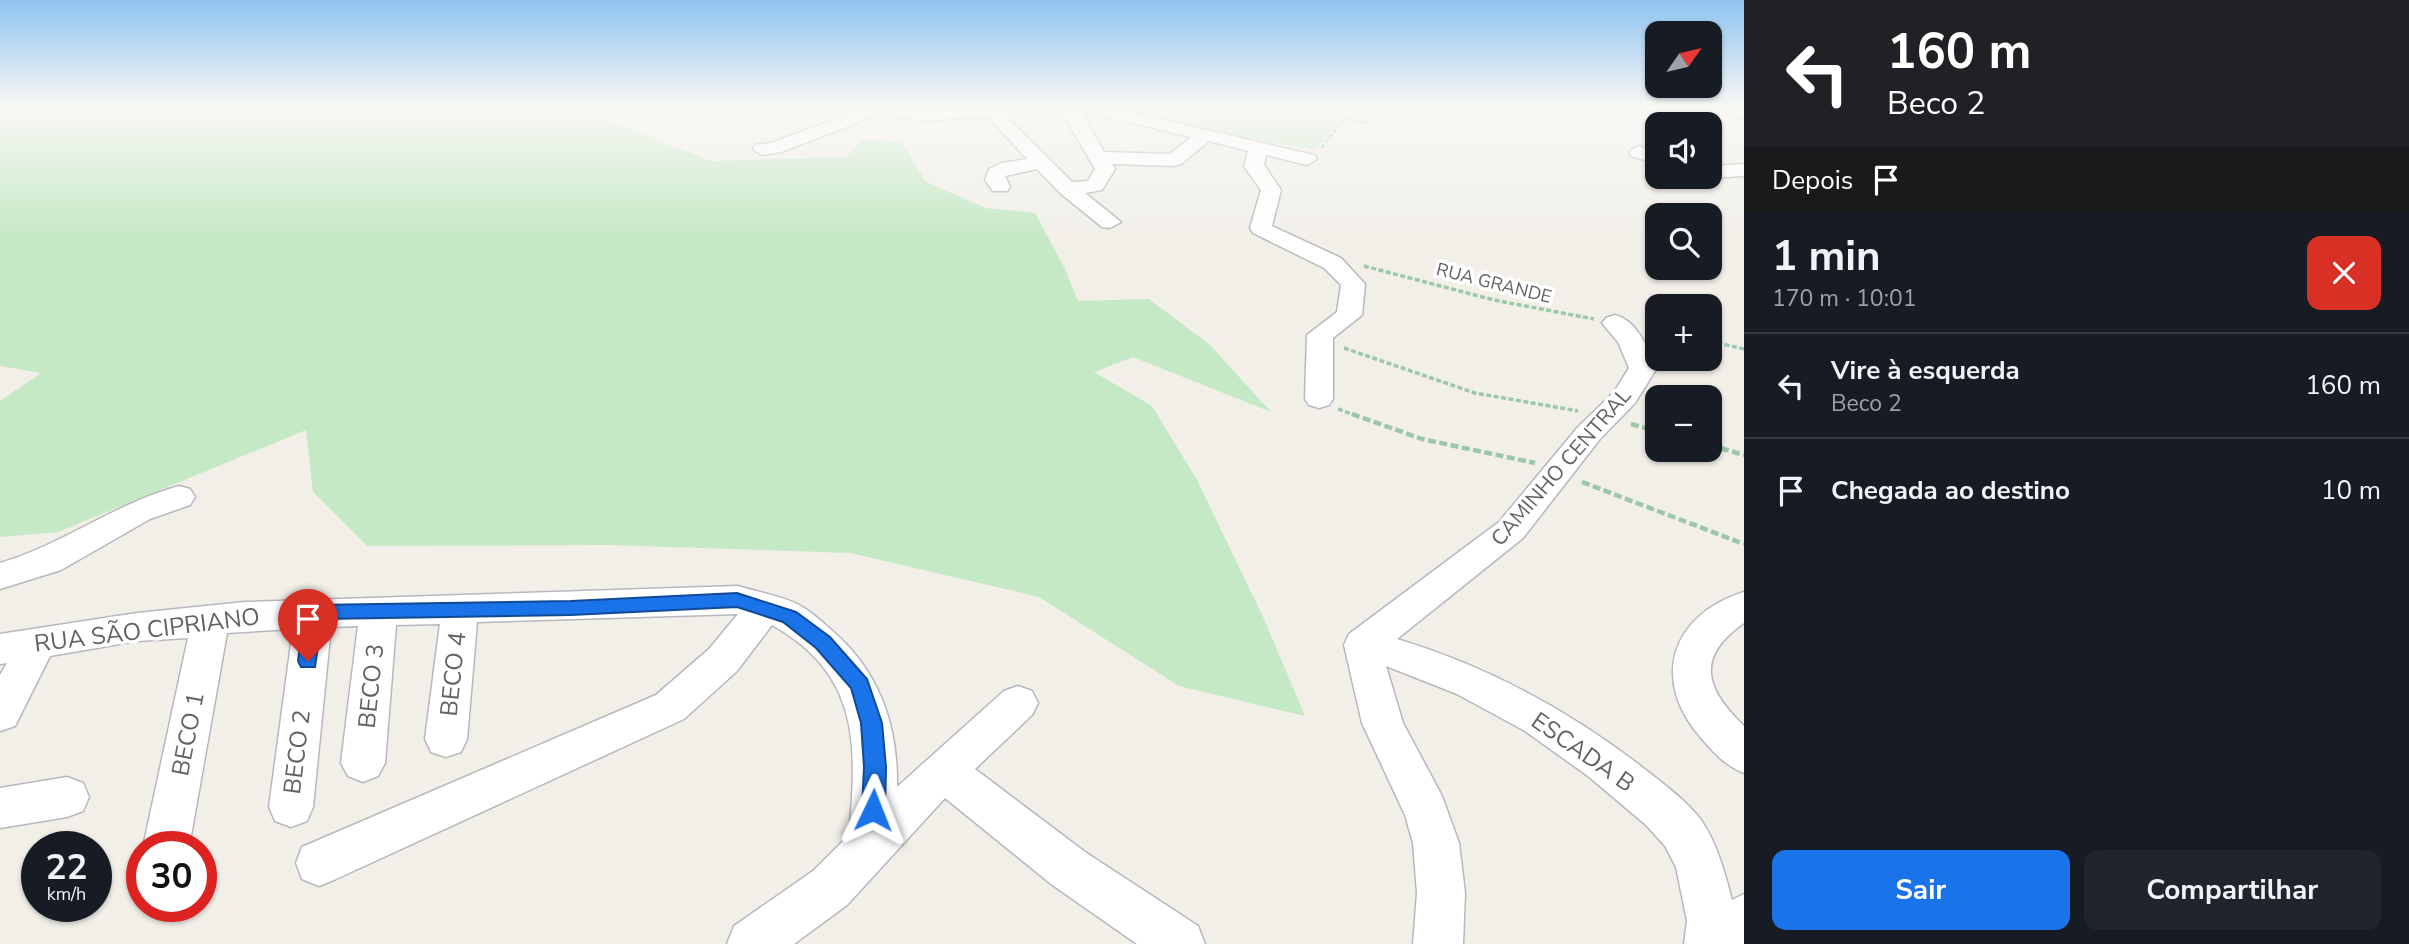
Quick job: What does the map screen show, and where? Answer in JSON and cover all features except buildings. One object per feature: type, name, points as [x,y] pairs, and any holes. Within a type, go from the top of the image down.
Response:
[{"type":"street","points":[[1031,151],[1067,189],[1110,222]]},
{"type":"street","points":[[1067,189],[1097,184],[1105,169],[1096,151]]},
{"type":"street","points":[[1101,158],[1174,160],[1185,151]]},
{"type":"street","points":[[1258,151],[1254,166],[1267,178],[1272,200],[1262,228],[1269,234],[1323,256],[1342,268],[1353,284],[1349,315],[1320,335],[1319,399]]},
{"type":"street","points":[[1278,151],[1307,159]]},
{"type":"street","points":[[1638,152],[1645,154]]},
{"type":"street","points":[[1000,187],[995,180],[996,173],[1009,167],[1043,163]]},
{"type":"street","points":[[1722,171],[1744,170]]},
{"type":"street","name":"CAMINHO CENTRAL","points":[[1363,645],[1511,530],[1625,397],[1643,368],[1634,345],[1615,323]]},
{"type":"street","points":[[0,576],[49,561],[138,511],[179,497]]},
{"type":"street","name":"RUA SÃO CIPRIANO","points":[[18,646],[137,627],[314,612],[737,600],[789,617],[823,642],[860,685],[872,723],[875,767],[871,843]]},
{"type":"street","points":[[1744,606],[1726,614],[1699,639],[1692,655],[1691,673],[1696,699],[1715,725],[1744,754]]},
{"type":"street","points":[[319,863],[670,707],[723,660],[764,608]]},
{"type":"street","name":"BECO 4","points":[[446,739],[460,609]]},
{"type":"street","name":"BECO 3","points":[[363,763],[379,610]]},
{"type":"street","name":"BECO 2","points":[[291,807],[314,612]]},
{"type":"street","name":"BECO 1","points":[[169,831],[210,621]]},
{"type":"street","points":[[1363,645],[1367,677],[1381,719],[1402,770],[1426,811],[1439,860],[1443,901],[1438,944]]},
{"type":"street","name":"ESCADA B","points":[[1363,645],[1408,655],[1520,708],[1604,762],[1655,804],[1685,838],[1702,872],[1714,934],[1709,944]]},
{"type":"street","points":[[0,713],[18,646]]},
{"type":"street","points":[[752,944],[830,888],[944,771],[1018,703]]},
{"type":"street","points":[[944,771],[1068,868],[1180,944]]},
{"type":"street","points":[[0,807],[67,797]]},
{"type":"street","points":[[1732,944],[1744,919]]},
{"type":"path","points":[[1307,159],[1318,151]]},
{"type":"path","name":"RUA GRANDE","points":[[1323,256],[1402,274],[1494,300],[1615,323]]},
{"type":"path","points":[[1321,338],[1475,393],[1559,407],[1645,428]]},
{"type":"path","points":[[1722,344],[1744,349]]},
{"type":"path","points":[[1722,449],[1744,455]]},
{"type":"green space","points":[[0,151],[686,151],[711,161],[846,157],[851,151],[907,151],[926,182],[986,208],[1035,213],[1065,269],[1078,301],[1149,299],[1209,344],[1271,412],[1133,357],[1094,372],[1152,406],[1197,480],[1264,619],[1305,716],[1179,686],[1039,597],[851,553],[609,545],[367,546],[313,492],[306,430],[58,532],[0,537],[0,401],[41,373],[0,366]]},
{"type":"route","points":[[308,661],[314,612],[571,608],[737,600],[789,617],[823,642],[860,685],[872,723],[875,767],[873,810]]}]
